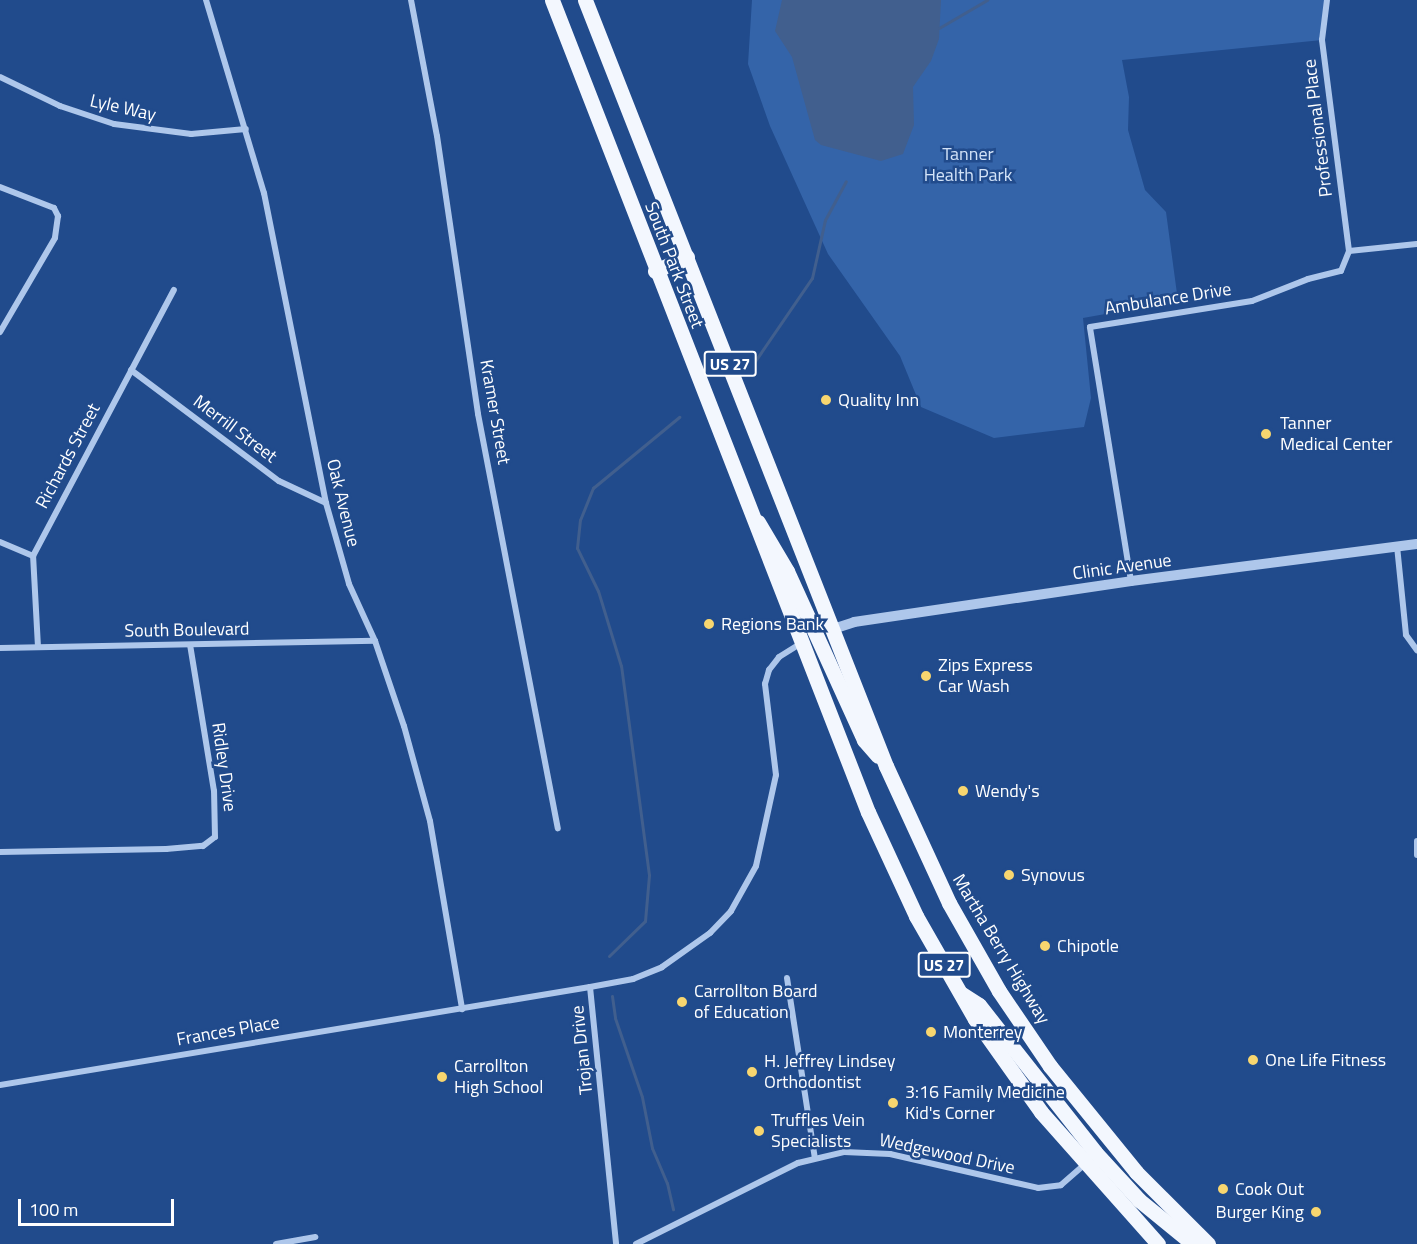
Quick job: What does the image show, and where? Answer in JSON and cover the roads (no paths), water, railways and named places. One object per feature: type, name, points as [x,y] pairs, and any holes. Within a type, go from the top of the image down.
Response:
[{"type":"main road","name":"South Park Street","points":[[552,0],[655,271],[801,642]]},
{"type":"main road","name":"South Park Street","points":[[585,0],[833,628]]},
{"type":"main road","points":[[592,0],[595,26]]},
{"type":"main road","points":[[655,271],[687,257]]},
{"type":"main road","points":[[749,511],[771,538],[864,740],[884,763]]},
{"type":"main road","points":[[801,642],[833,628]]},
{"type":"main road","name":"Martha Berry Highway","points":[[833,628],[884,763],[949,903],[999,991],[1050,1066],[1141,1178],[1208,1244]]},
{"type":"main road","name":"US 27","points":[[801,642],[894,872],[960,992],[1019,1081],[1084,1165],[1158,1244]]},
{"type":"main road","points":[[960,992],[980,1005],[1095,1152],[1139,1200],[1194,1244]]},
{"type":"street","name":"Oak Avenue","points":[[206,0],[264,193],[326,503],[349,584],[375,641],[430,821],[462,1009]]},
{"type":"street","name":"Kramer Street","points":[[411,0],[437,136],[478,414],[558,828]]},
{"type":"street","name":"Professional Place","points":[[1327,0],[1323,40],[1349,252]]},
{"type":"street","name":"Lyle Way","points":[[0,77],[60,106],[114,124],[191,135],[246,129]]},
{"type":"street","points":[[0,187],[54,208],[58,216],[55,238],[0,332]]},
{"type":"street","points":[[1349,252],[1417,244]]},
{"type":"street","name":"Ambulance Drive","points":[[1131,581],[1090,327],[1259,299],[1308,279],[1341,271],[1349,252]]},
{"type":"street","name":"Richards Street","points":[[33,556],[174,290]]},
{"type":"street","name":"Merrill Street","points":[[131,370],[279,481],[326,503]]},
{"type":"street","points":[[0,542],[33,556],[38,647]]},
{"type":"street","name":"Clinic Avenue","points":[[833,628],[854,622],[1131,581],[1417,544]]},
{"type":"street","points":[[1397,546],[1406,635],[1417,650]]},
{"type":"street","name":"South Boulevard","points":[[0,648],[375,641]]},
{"type":"street","name":"Trojan Drive","points":[[616,1244],[590,987],[633,979],[686,952],[731,911],[747,885],[763,846],[776,775],[765,684],[769,670],[779,657],[801,642]]},
{"type":"street","name":"Ridley Drive","points":[[0,852],[203,846],[215,837],[213,790],[190,645]]},
{"type":"street","points":[[1417,841],[1417,855]]},
{"type":"street","points":[[787,978],[815,1158]]},
{"type":"street","name":"Frances Place","points":[[0,1085],[590,987]]},
{"type":"street","name":"Wedgewood Drive","points":[[636,1244],[749,1185],[815,1158],[844,1152],[890,1154],[1038,1188],[1061,1185],[1084,1165],[1107,1136]]},
{"type":"street","points":[[276,1244],[315,1237]]},
{"type":"waterway","points":[[939,28],[987,0]]},
{"type":"waterway","points":[[751,367],[812,278],[825,220],[846,181]]},
{"type":"waterway","points":[[609,956],[645,921],[649,875],[621,666],[598,591],[577,548],[580,520],[593,488],[679,417]]},
{"type":"waterway","points":[[612,996],[615,1018],[642,1097],[652,1148],[667,1183],[673,1209]]},
{"type":"place","name":"Quality Inn","points":[[826,400]]},
{"type":"place","name":"Tanner Medical Center","points":[[1266,434]]},
{"type":"place","name":"Regions Bank","points":[[709,624]]},
{"type":"place","name":"Zips Express Car Wash","points":[[926,676]]},
{"type":"place","name":"Wendy's","points":[[963,791]]},
{"type":"place","name":"Synovus","points":[[1009,875]]},
{"type":"place","name":"Chipotle","points":[[1045,946]]},
{"type":"place","name":"Carrollton Board of Education","points":[[682,1002]]},
{"type":"place","name":"Monterrey","points":[[931,1032]]},
{"type":"place","name":"One Life Fitness","points":[[1253,1060]]},
{"type":"place","name":"H. Jeffrey Lindsey Orthodontist","points":[[752,1072]]},
{"type":"place","name":"Carrollton High School","points":[[442,1077]]},
{"type":"place","name":"3:16 Family Medicine Kid's Corner","points":[[893,1103]]},
{"type":"place","name":"Truffles Vein Specialists","points":[[759,1131]]},
{"type":"place","name":"Cook Out","points":[[1223,1189]]},
{"type":"place","name":"Burger King","points":[[1316,1212]]},
{"type":"park label","name":"Tanner Health Park","points":[[968,165]]}]
